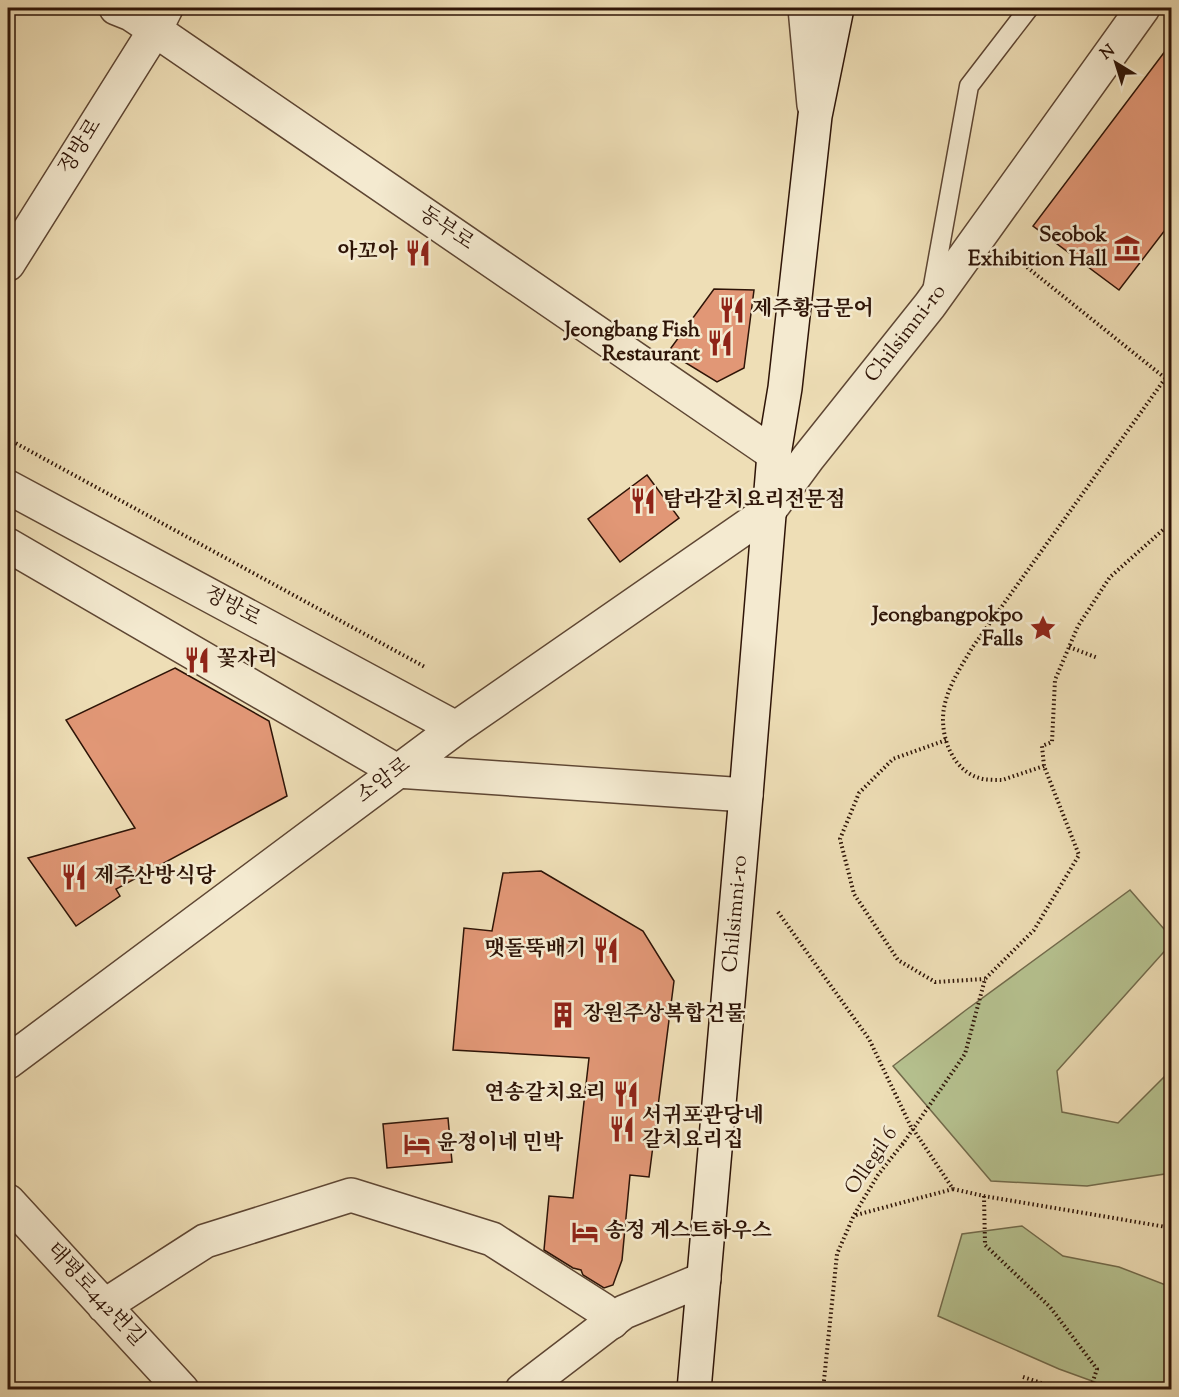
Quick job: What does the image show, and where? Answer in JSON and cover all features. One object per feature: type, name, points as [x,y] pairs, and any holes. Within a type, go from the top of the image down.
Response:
[{"type":"street","name":"동부로","points":[[116,8],[161,19],[774,453]]},
{"type":"street","points":[[805,8],[815,116]]},
{"type":"street","name":"Chilsimni-ro","points":[[694,1389],[774,453],[785,388],[815,116],[837,8]]},
{"type":"street","name":"Chilsimni-ro","points":[[769,511],[808,458],[930,305],[1143,8]]},
{"type":"street","name":"정방로","points":[[8,264],[161,19]]},
{"type":"street","name":"정방로","points":[[8,487],[456,728]]},
{"type":"street","name":"소암로","points":[[8,1062],[456,728],[769,511]]},
{"type":"street","points":[[8,545],[397,771],[746,795]]},
{"type":"street","points":[[104,1306],[205,1241],[351,1195],[492,1239],[603,1310],[612,1322]]},
{"type":"street","name":"태평로442번길","points":[[8,1201],[182,1389]]},
{"type":"street","points":[[522,1389],[624,1312],[704,1278]]},
{"type":"lane","points":[[930,305],[969,86],[1029,8]]},
{"type":"path","points":[[1013,256],[1165,378]]},
{"type":"path","points":[[1044,766],[1002,780],[982,779],[970,774],[954,761],[942,727],[944,707],[952,683],[972,648],[1172,369]]},
{"type":"path","points":[[8,439],[428,669]]},
{"type":"path","points":[[953,1189],[913,1129],[965,1054],[985,979],[1034,930],[1079,855],[1044,766],[1042,746],[1052,742],[1055,680],[1078,626],[1110,577],[1172,522]]},
{"type":"path","points":[[1069,647],[1098,657]]},
{"type":"path","points":[[946,740],[893,759],[859,793],[840,840],[854,894],[898,960],[935,981],[985,979]]},
{"type":"path","name":"Ollegil 6","points":[[778,912],[869,1039],[913,1129],[878,1175],[854,1215],[837,1254],[822,1389]]},
{"type":"path","points":[[854,1215],[953,1189],[1172,1228]]},
{"type":"path","points":[[984,1196],[985,1245],[1050,1307],[1097,1369],[1090,1389]]},
{"type":"path","points":[[1023,1377],[1063,1389]]},
{"type":"green space","points":[[1130,890],[1171,937],[1171,944],[1057,1071],[1062,1112],[1118,1123],[1171,1070],[1171,1173],[1087,1186],[991,1181],[893,1066]]},
{"type":"green space","points":[[1022,1226],[1063,1256],[1119,1267],[1171,1287],[1171,1389],[1114,1389],[1059,1369],[938,1316],[962,1234]]},
{"type":"building","points":[[1172,42],[1172,221],[1119,290],[1033,226]]},
{"type":"building","points":[[714,289],[754,290],[744,368],[717,382],[668,352]]},
{"type":"building","points":[[647,475],[679,518],[620,562],[588,519]]},
{"type":"building","points":[[175,668],[269,721],[287,796],[116,889],[120,896],[76,926],[28,858],[135,828],[66,720]]},
{"type":"building","name":"장원주상복합건물","points":[[541,871],[643,931],[674,981],[649,1177],[630,1175],[622,1260],[613,1285],[604,1288],[583,1275],[581,1270],[573,1268],[544,1250],[549,1196],[573,1198],[589,1058],[453,1050],[464,928],[492,931],[503,873]]},
{"type":"building","name":"윤정이네 민박","points":[[448,1118],[452,1162],[387,1168],[383,1124]]},
{"type":"place","name":"Seobok Exhibition Hall","points":[[1127,248]]},
{"type":"place","name":"아꼬아","points":[[418,253]]},
{"type":"place","name":"제주황금문어","points":[[732,310]]},
{"type":"place","name":"Jeongbang Fish Restaurant","points":[[720,343]]},
{"type":"place","name":"탐라갈치요리전문점","points":[[643,501]]},
{"type":"place","name":"Jeongbangpokpo Falls","points":[[1043,628]]},
{"type":"place","name":"꽃자리","points":[[197,660]]},
{"type":"place","name":"제주산방식당","points":[[74,877]]},
{"type":"place","name":"맷돌뚝배기","points":[[606,950]]},
{"type":"place","name":"장원주상복합건물","points":[[563,1015]]},
{"type":"place","name":"연송갈치요리","points":[[626,1094]]},
{"type":"place","name":"서귀포관당네 갈치요리집","points":[[622,1129]]},
{"type":"place","name":"윤정이네 민박","points":[[417,1144]]},
{"type":"place","name":"송정 게스트하우스","points":[[585,1232]]}]
